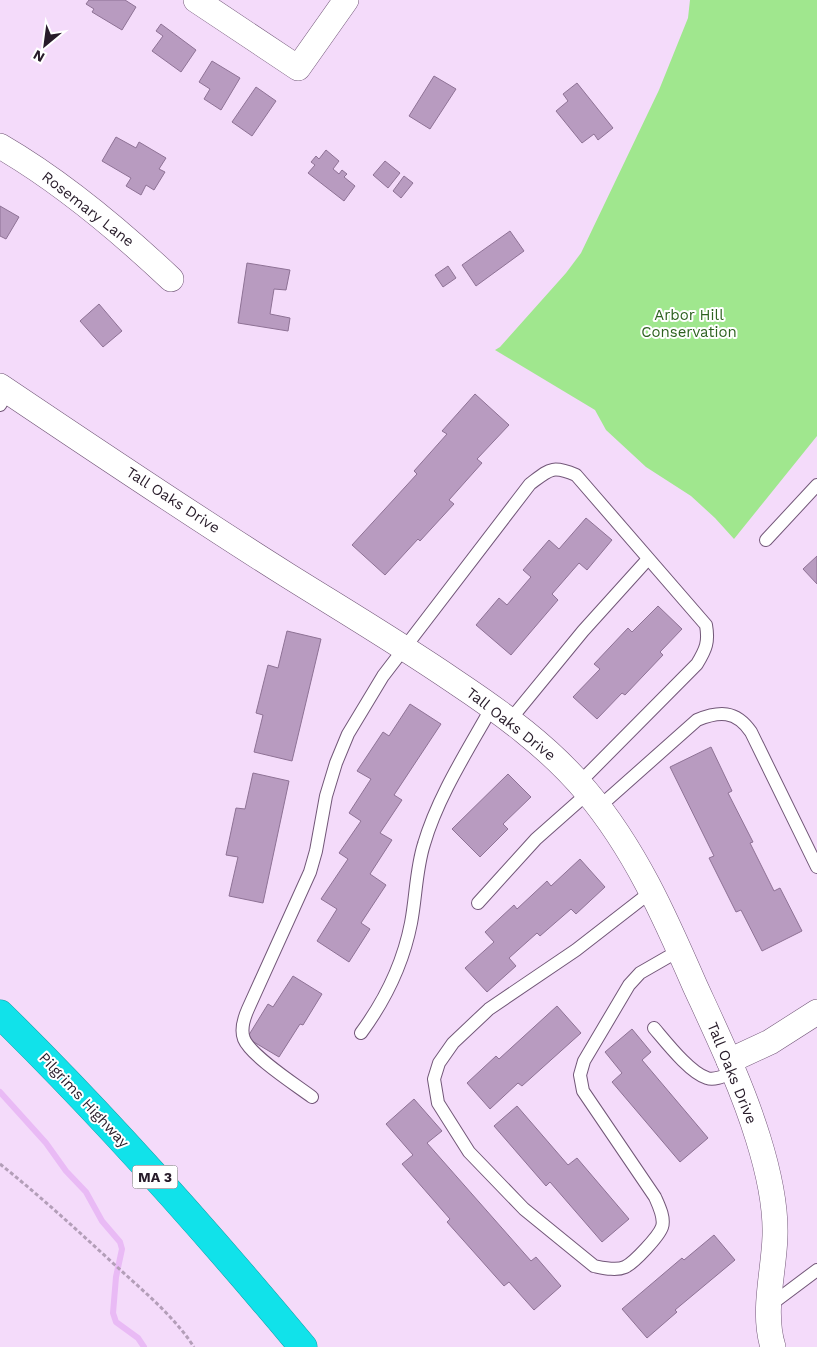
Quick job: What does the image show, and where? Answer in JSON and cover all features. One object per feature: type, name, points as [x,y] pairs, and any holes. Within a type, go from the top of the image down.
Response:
[{"type":"highway","name":"Pilgrims Highway","points":[[0,1014],[65,1079],[164,1186],[303,1347]]},
{"type":"street","points":[[196,0],[298,68],[346,0]]},
{"type":"street","name":"Rosemary Lane","points":[[0,146],[41,173],[125,236],[171,279]]},
{"type":"street","name":"Tall Oaks Drive","points":[[3,394],[405,648],[501,714],[551,754],[588,794],[637,863],[652,891],[732,1067],[759,1141],[774,1202],[776,1234],[768,1324],[772,1347]]},
{"type":"street","points":[[732,1067],[817,1012]]},
{"type":"lane","points":[[312,1097],[252,1052],[243,1039],[242,1026],[310,872],[316,851],[326,796],[336,764],[348,734],[383,676],[530,484],[547,472],[561,468],[576,475],[706,625],[708,637],[706,649],[697,664],[588,794]]},
{"type":"lane","points":[[766,540],[817,485]]},
{"type":"lane","points":[[361,1033],[378,1010],[396,975],[405,950],[421,859],[432,821],[456,771],[501,714],[584,631],[648,559]]},
{"type":"lane","points":[[478,903],[531,845],[588,794],[697,720],[712,714],[724,714],[736,718],[746,725],[751,732],[817,867]]},
{"type":"lane","points":[[652,891],[576,950],[490,1009],[453,1043],[439,1063],[434,1079],[438,1103],[469,1152],[524,1209],[594,1266],[609,1269],[625,1267],[656,1238],[662,1226],[661,1213],[655,1197],[583,1091],[580,1076],[584,1061],[630,985],[640,973],[680,950]]},
{"type":"lane","points":[[654,1028],[687,1065],[707,1078],[714,1079],[732,1067]]},
{"type":"lane","points":[[769,1307],[817,1270]]},
{"type":"path","points":[[0,1164],[160,1306],[194,1347]]},
{"type":"green space","name":"Arbor Hill Conservation","points":[[690,0],[817,0],[817,436],[734,539],[691,496],[646,467],[606,430],[595,410],[495,350],[500,347],[566,273],[581,253],[659,90],[688,18]]},
{"type":"building","points":[[89,0],[125,0],[136,7],[122,30],[92,12],[94,9],[86,4]]},
{"type":"building","points":[[161,24],[196,50],[181,72],[152,51],[163,36],[156,31]]},
{"type":"building","points":[[212,61],[240,78],[221,110],[204,99],[210,89],[199,82]]},
{"type":"building","points":[[434,76],[456,89],[430,129],[409,116]]},
{"type":"building","points":[[577,83],[613,128],[598,140],[594,134],[582,143],[556,111],[568,101],[563,94]]},
{"type":"building","points":[[256,87],[276,101],[252,136],[232,122]]},
{"type":"building","points":[[116,137],[136,148],[139,142],[166,158],[159,169],[165,172],[154,190],[146,185],[141,195],[126,186],[131,178],[102,161]]},
{"type":"building","points":[[326,150],[339,161],[333,169],[339,174],[342,170],[347,174],[344,177],[355,186],[344,201],[308,173],[315,165],[311,162],[316,156],[319,159]]},
{"type":"building","points":[[385,161],[400,173],[388,188],[373,175]]},
{"type":"building","points":[[404,176],[413,183],[401,198],[393,191]]},
{"type":"building","points":[[0,206],[19,217],[6,239],[0,236]]},
{"type":"building","points":[[510,231],[524,251],[476,286],[462,265]]},
{"type":"building","points":[[247,263],[290,270],[286,290],[274,289],[270,314],[290,318],[288,331],[238,323]]},
{"type":"building","points":[[448,266],[456,278],[443,287],[435,275]]},
{"type":"building","points":[[99,304],[122,331],[103,347],[80,321]]},
{"type":"building","points":[[475,394],[509,425],[477,459],[482,463],[449,500],[454,504],[385,575],[352,545],[417,474],[414,471],[447,434],[442,431]]},
{"type":"building","points":[[586,518],[612,540],[587,570],[579,563],[552,594],[558,600],[511,655],[476,625],[499,598],[507,605],[531,577],[523,570],[549,540],[559,549]]},
{"type":"building","points":[[817,556],[817,584],[803,569]]},
{"type":"building","points":[[658,606],[682,629],[660,652],[663,655],[625,695],[622,693],[597,719],[573,697],[600,669],[594,664],[628,628],[632,632]]},
{"type":"building","points":[[287,631],[321,639],[292,761],[254,752],[263,715],[256,713],[268,665],[278,668]]},
{"type":"building","points":[[410,704],[441,724],[394,795],[402,800],[380,833],[392,840],[370,874],[386,885],[361,923],[370,929],[349,962],[317,941],[337,909],[321,899],[348,859],[339,853],[361,821],[349,813],[371,779],[357,771],[383,732],[389,736]]},
{"type":"building","points":[[711,747],[732,791],[728,793],[753,842],[750,843],[774,891],[780,888],[802,931],[762,951],[741,910],[736,912],[709,858],[714,856],[670,767]]},
{"type":"building","points":[[253,773],[289,781],[263,903],[229,896],[238,857],[226,855],[236,808],[245,809]]},
{"type":"building","points":[[508,774],[531,797],[503,824],[508,829],[480,857],[452,829]]},
{"type":"building","points":[[580,859],[605,887],[576,914],[571,909],[540,936],[537,933],[509,958],[516,966],[487,992],[465,968],[494,942],[485,932],[514,905],[517,909],[547,881],[551,886]]},
{"type":"building","points":[[293,976],[322,994],[303,1025],[300,1024],[279,1057],[247,1038],[268,1004],[273,1007]]},
{"type":"building","points":[[557,1006],[581,1033],[522,1086],[518,1083],[490,1109],[467,1083],[496,1056],[499,1059]]},
{"type":"building","points":[[632,1029],[651,1052],[642,1060],[708,1138],[680,1162],[612,1082],[622,1073],[605,1052]]},
{"type":"building","points":[[414,1099],[442,1131],[427,1143],[531,1261],[536,1257],[561,1286],[534,1310],[509,1282],[504,1286],[447,1222],[450,1219],[402,1164],[413,1155],[386,1124]]},
{"type":"building","points":[[517,1106],[568,1165],[577,1158],[629,1219],[602,1242],[550,1182],[546,1186],[494,1126]]},
{"type":"building","points":[[714,1235],[735,1260],[675,1310],[677,1312],[647,1338],[622,1309],[682,1258],[684,1260]]},
{"type":"waterway","points":[[0,1092],[46,1143],[66,1171],[86,1192],[102,1221],[120,1242],[122,1249],[116,1277],[113,1313],[116,1322],[138,1338],[144,1347]]}]
